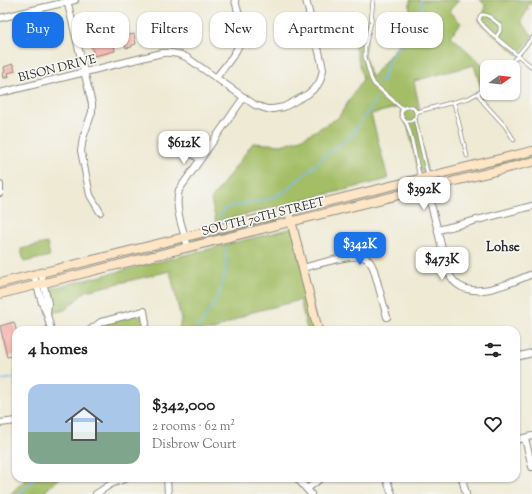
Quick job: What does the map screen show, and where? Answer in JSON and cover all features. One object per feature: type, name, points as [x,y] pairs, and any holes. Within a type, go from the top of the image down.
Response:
[{"type":"main road","name":"SOUTH 70TH STREET","points":[[0,283],[532,151]]},
{"type":"main road","name":"SOUTH 70TH STREET","points":[[0,294],[532,162]]},
{"type":"main road","points":[[289,212],[317,326]]},
{"type":"street","points":[[0,18],[75,0]]},
{"type":"street","points":[[216,78],[237,48],[241,37],[241,24],[235,0]]},
{"type":"street","name":"BISON DRIVE","points":[[0,93],[162,52],[169,52],[186,57],[261,108],[278,108],[308,94],[317,86],[322,76],[322,64],[306,0]]},
{"type":"street","points":[[67,1],[91,99],[92,112],[83,138],[81,151],[90,195],[100,212]]},
{"type":"street","points":[[188,247],[178,209],[178,196],[182,184],[244,97]]},
{"type":"street","points":[[163,142],[177,144],[200,159]]},
{"type":"street","points":[[424,178],[448,272],[458,285],[468,290],[479,291],[510,283],[532,274]]},
{"type":"street","points":[[0,185],[0,193]]},
{"type":"street","points":[[438,230],[532,206]]},
{"type":"street","points":[[302,268],[346,257],[358,256],[365,258],[372,264],[387,317]]},
{"type":"street","points":[[37,274],[40,284],[42,303],[50,326]]},
{"type":"street","points":[[96,326],[101,322],[144,311],[145,326]]},
{"type":"street","points":[[520,356],[532,353]]},
{"type":"street","points":[[0,422],[12,420]]},
{"type":"street","points":[[520,439],[532,436]]},
{"type":"street","points":[[524,438],[532,467]]},
{"type":"street","points":[[96,494],[109,482]]},
{"type":"street","points":[[167,482],[168,494]]},
{"type":"street","points":[[300,482],[309,492],[318,482]]},
{"type":"street","points":[[388,482],[392,494]]},
{"type":"street","points":[[463,482],[466,494]]},
{"type":"lane","points":[[373,0],[371,22],[365,47],[365,57],[374,84],[403,109]]},
{"type":"lane","points":[[496,37],[500,31],[500,26],[488,15],[481,15],[478,19],[480,23],[496,37],[532,67]]},
{"type":"lane","points":[[514,60],[532,38]]},
{"type":"lane","points":[[416,112],[454,103],[478,94],[484,103],[506,126],[514,140]]},
{"type":"lane","points":[[454,103],[467,156]]},
{"type":"lane","points":[[407,106],[411,106],[416,112],[415,119],[424,178],[408,127],[401,115],[403,109],[407,106]]},
{"type":"lane","points":[[405,121],[415,119]]},
{"type":"green space","points":[[410,0],[459,0],[449,11],[461,23],[451,36],[480,63],[480,85],[474,65],[414,81],[420,111],[417,112],[416,117],[427,170],[419,172],[408,127],[402,117],[402,110],[400,107],[371,114],[388,179],[216,222],[211,200],[253,143],[281,145],[301,139],[338,118],[363,79],[355,48],[365,48],[364,53],[371,78],[396,48],[443,48],[443,12],[410,12]]},
{"type":"green space","points":[[480,0],[532,0],[532,3],[527,6],[528,9],[521,21],[532,35],[532,38],[518,55],[480,23],[478,20],[484,14],[485,5]]},
{"type":"green space","points":[[532,155],[532,158],[481,170],[500,163]]},
{"type":"green space","points":[[274,219],[282,220],[203,240],[195,240],[195,239]]},
{"type":"green space","points":[[293,228],[317,326],[306,326],[300,300],[249,313],[222,326],[180,326],[181,319],[170,271],[86,291],[65,310],[47,314],[45,290]]},
{"type":"green space","points":[[47,243],[50,256],[24,262],[21,249]]},
{"type":"green space","points":[[144,311],[144,326],[96,326]]},
{"type":"green space","points":[[23,482],[56,482],[42,494],[10,494]]},
{"type":"building","points":[[134,34],[136,44],[129,48],[129,35]]},
{"type":"building","points":[[92,48],[114,48],[115,51],[94,56]]},
{"type":"building","points":[[13,64],[15,71],[8,73],[9,77],[4,78],[4,67]]},
{"type":"building","points":[[14,322],[15,326],[12,326],[12,356],[7,357],[0,326]]},
{"type":"waterway","points":[[383,81],[389,60],[395,51],[416,29],[421,13],[421,0]]},
{"type":"waterway","points":[[377,82],[383,79]]},
{"type":"waterway","points":[[221,217],[223,211],[228,207],[269,199],[286,191],[325,156],[351,136],[376,98]]},
{"type":"waterway","points":[[199,326],[210,311],[220,292],[225,271],[225,247]]},
{"type":"waterway","points":[[0,380],[12,378]]},
{"type":"waterway","points":[[19,494],[32,482]]},
{"type":"district","name":"Lohse","points":[[503,246]]}]
